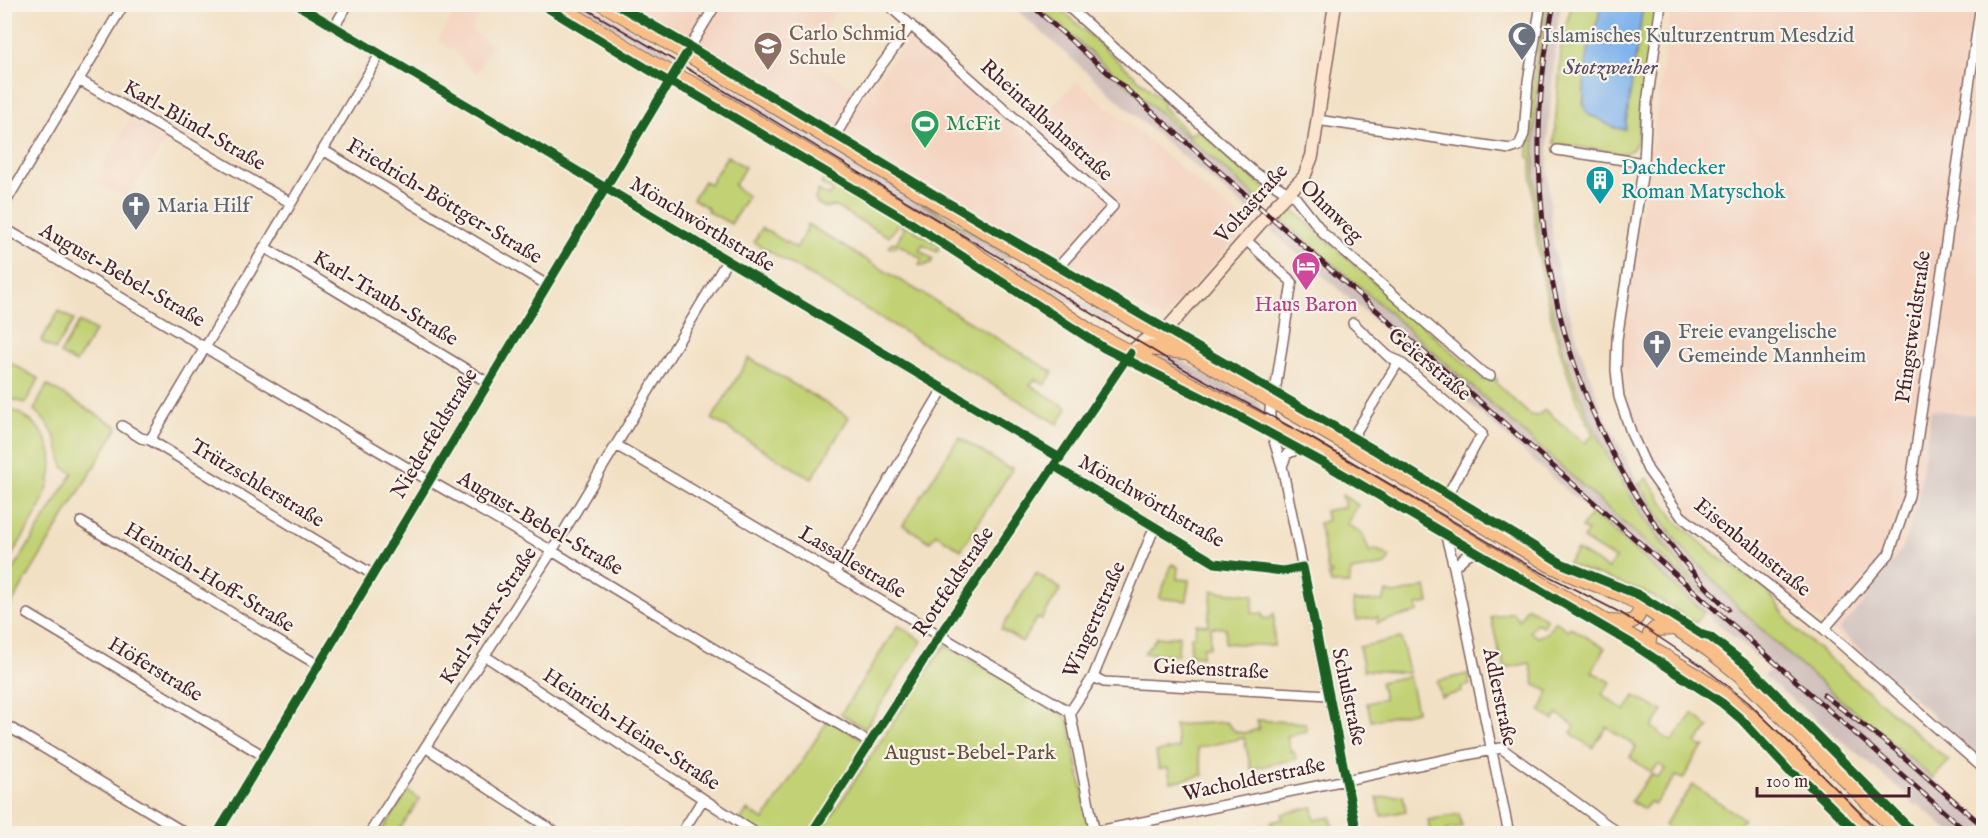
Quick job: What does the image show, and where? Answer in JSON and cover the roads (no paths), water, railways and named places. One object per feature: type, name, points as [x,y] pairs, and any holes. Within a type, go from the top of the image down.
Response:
[{"type":"main road","points":[[556,4],[950,237],[1074,321],[1157,368],[1225,400],[1307,445],[1701,678],[1747,713],[1869,834]]},
{"type":"main road","points":[[603,4],[1053,273],[1153,342],[1157,368]]},
{"type":"main road","name":"Voltastraße","points":[[1153,342],[1304,177],[1312,156],[1335,4]]},
{"type":"main road","points":[[1108,341],[1153,342],[1187,352],[1550,565],[1621,594],[1678,628],[1740,675],[1900,834]]},
{"type":"main road","points":[[1130,353],[1153,342]]},
{"type":"main road","points":[[1609,622],[1635,620],[1639,615],[1641,605]]},
{"type":"main road","points":[[1648,646],[1650,634],[1655,629],[1678,628]]},
{"type":"street","points":[[4,205],[124,4]]},
{"type":"street","name":"Mönchwörthstraße","points":[[296,4],[943,389],[1215,563],[1283,571],[1303,567]]},
{"type":"street","points":[[334,27],[348,4]]},
{"type":"street","name":"Niederfeldstraße","points":[[217,834],[716,4]]},
{"type":"street","name":"Rheintalbahnstraße","points":[[887,4],[1113,206],[1053,273]]},
{"type":"street","name":"Ohmweg","points":[[1065,4],[1255,173],[1295,197],[1324,234],[1483,373],[1490,376]]},
{"type":"street","points":[[1317,120],[1510,149],[1519,146],[1524,134],[1528,81],[1541,4]]},
{"type":"street","name":"Eisenbahnstraße","points":[[1661,4],[1647,103],[1644,163],[1617,339],[1616,370],[1619,397],[1632,435],[1648,470],[1681,516],[1824,629],[1983,769]]},
{"type":"street","name":"Pfingstweidstraße","points":[[1824,629],[1889,554],[1909,496],[1981,4]]},
{"type":"street","points":[[832,141],[861,93],[911,25]]},
{"type":"street","points":[[150,440],[380,54]]},
{"type":"street","name":"Karl-Blind-Straße","points":[[79,80],[291,203]]},
{"type":"street","name":"Friedrich-Böttger-Straße","points":[[323,150],[547,285]]},
{"type":"street","points":[[1557,150],[1644,163]]},
{"type":"street","name":"August-Bebel-Straße","points":[[4,228],[552,551],[870,743]]},
{"type":"street","name":"Schulstraße","points":[[1246,240],[1292,282],[1275,392],[1270,400],[1272,426],[1357,834]]},
{"type":"street","name":"Karl-Traub-Straße","points":[[264,247],[487,382]]},
{"type":"street","name":"Karl-Marx-Straße","points":[[369,834],[552,551],[727,261]]},
{"type":"street","name":"Geierstraße","points":[[1353,323],[1389,357],[1399,361],[1482,434],[1444,501]]},
{"type":"street","name":"Rottfeldstraße","points":[[811,834],[939,636],[1130,353]]},
{"type":"street","points":[[1348,445],[1399,361]]},
{"type":"street","points":[[834,574],[943,389]]},
{"type":"street","name":"Trützschlerstraße","points":[[122,426],[141,438],[150,440],[372,574]]},
{"type":"street","name":"Lassallestraße","points":[[616,445],[1070,712]]},
{"type":"street","points":[[1282,466],[1287,454],[1307,445]]},
{"type":"street","name":"Heinrich-Hoff-Straße","points":[[81,522],[318,665]]},
{"type":"street","name":"Adlerstraße","points":[[1443,525],[1454,567],[1509,834]]},
{"type":"street","name":"Wingertstraße","points":[[1070,712],[1093,678],[1155,526]]},
{"type":"street","points":[[1454,567],[1467,555],[1482,548]]},
{"type":"street","name":"Höferstraße","points":[[28,614],[264,756]]},
{"type":"street","name":"Heinrich-Heine-Straße","points":[[485,656],[756,834]]},
{"type":"street","name":"Gießenstraße","points":[[1093,678],[1104,682],[1329,695]]},
{"type":"street","points":[[1070,712],[1095,833]]},
{"type":"street","points":[[4,724],[187,834]]},
{"type":"street","points":[[425,747],[558,834]]},
{"type":"street","points":[[1491,750],[1501,748],[1620,834]]},
{"type":"street","name":"Wacholderstraße","points":[[1095,833],[1491,750]]},
{"type":"street","points":[[681,834],[704,799]]},
{"type":"water","name":"Stotzweiher","points":[[1600,5],[1643,5],[1625,129],[1612,127],[1599,118],[1589,115],[1585,109],[1586,67]]},
{"type":"tram line","points":[[578,4],[1182,368],[1313,439],[1533,568],[1621,613],[1651,632],[1702,666],[1748,702],[1882,834]]},
{"type":"railway","points":[[1030,4],[1969,834]]},
{"type":"railway","points":[[1554,4],[1542,85],[1539,168],[1547,249],[1564,329],[1591,407],[1627,480],[1673,548],[1728,609]]},
{"type":"railway","points":[[1824,695],[1897,751],[1984,827]]},
{"type":"place","name":"Islamisches Kulturzentrum Mesdzid","points":[[1522,62]]},
{"type":"place","name":"Carlo Schmid Schule","points":[[768,72]]},
{"type":"place","name":"McFit","points":[[925,150]]},
{"type":"place","name":"Dachdecker Roman Matyschok","points":[[1600,206]]},
{"type":"place","name":"Maria Hilf","points":[[136,232]]},
{"type":"place","name":"Haus Baron","points":[[1306,292]]},
{"type":"place","name":"Freie evangelische Gemeinde Mannheim","points":[[1657,370]]},
{"type":"park label","name":"August-Bebel-Park","points":[[970,753]]}]
